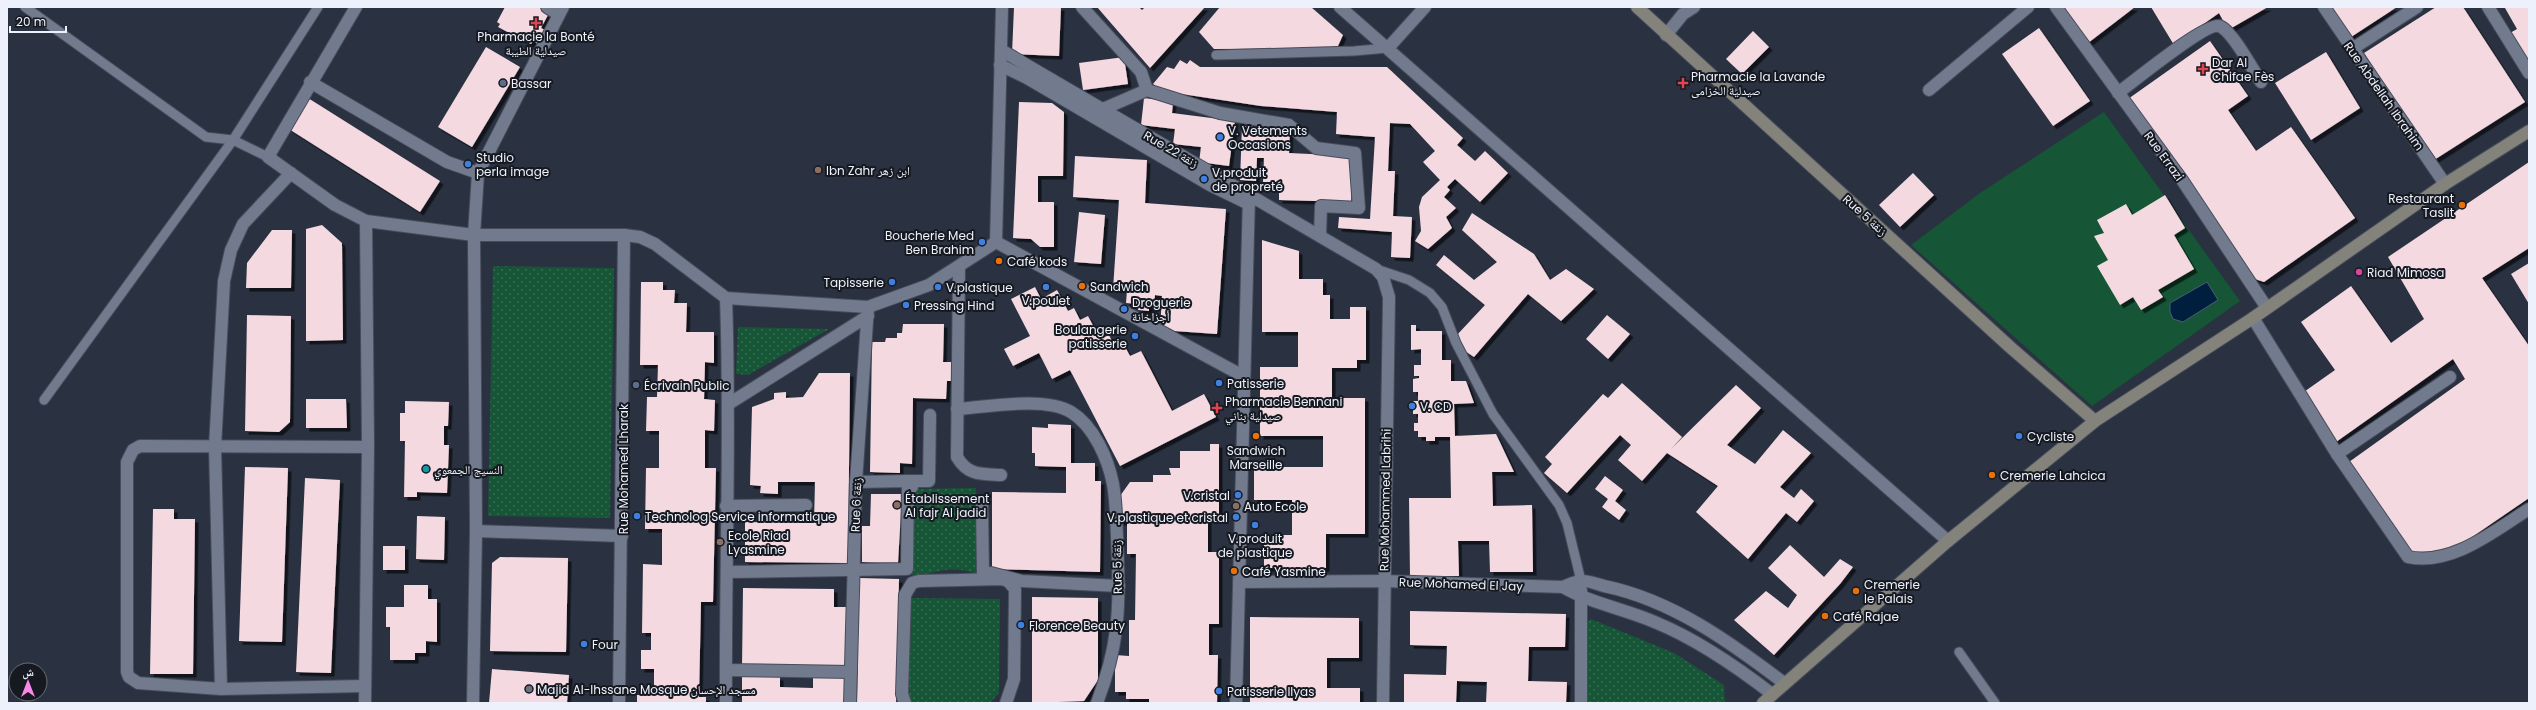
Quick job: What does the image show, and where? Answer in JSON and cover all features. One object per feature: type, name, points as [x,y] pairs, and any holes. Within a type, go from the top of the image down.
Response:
[{"type":"street","points":[[356,7],[310,82],[268,157],[334,205],[366,221],[474,235],[624,235],[640,238],[656,244],[726,298],[868,311]]},
{"type":"street","points":[[473,703],[476,531],[474,235],[478,173],[561,11],[547,7]]},
{"type":"street","points":[[996,242],[1002,7]]},
{"type":"street","points":[[1082,7],[1141,72],[1147,90]]},
{"type":"street","points":[[1340,7],[1948,540]]},
{"type":"street","points":[[1388,48],[1425,7]]},
{"type":"street","name":"Rue 5 زنقة","points":[[1637,7],[1666,35],[2095,421]]},
{"type":"street","points":[[1666,35],[1683,14],[1694,7]]},
{"type":"street","points":[[1930,90],[2028,7]]},
{"type":"street","name":"Rue Errazi","points":[[2056,7],[2182,180],[2267,308]]},
{"type":"street","name":"Rue Abdellah Ibrahim","points":[[2324,7],[2445,184]]},
{"type":"street","points":[[2352,49],[2417,7]]},
{"type":"street","points":[[2488,7],[2529,73]]},
{"type":"street","points":[[2118,93],[2195,35],[2213,26],[2219,26],[2230,36],[2261,82]]},
{"type":"street","name":"Rue 22 زنقة","points":[[1001,50],[1103,110],[1249,200],[1320,236],[1376,269],[1383,277],[1389,297]]},
{"type":"street","points":[[1000,66],[1027,78],[1210,185],[1249,200],[1243,376],[1236,703]]},
{"type":"street","points":[[310,82],[447,162],[478,173]]},
{"type":"street","points":[[1103,110],[1147,90],[1220,113],[1289,125],[1316,148],[1355,153],[1358,208],[1321,206],[1320,236]]},
{"type":"street","points":[[1763,703],[1948,540],[2095,421],[2253,318],[2445,184],[2529,131]]},
{"type":"street","points":[[221,689],[215,447],[224,281],[231,250],[244,224],[291,173]]},
{"type":"street","points":[[365,703],[368,447],[366,221]]},
{"type":"street","name":"Rue Mohamed Lharak","points":[[619,703],[622,536],[624,235]]},
{"type":"street","points":[[730,403],[868,311],[930,285],[996,242]]},
{"type":"street","points":[[996,242],[1243,376]]},
{"type":"street","points":[[959,267],[957,458],[962,466],[973,473],[1001,475]]},
{"type":"street","name":"Rue Mohammed Labrihi","points":[[1383,703],[1389,297]]},
{"type":"street","points":[[726,298],[730,403],[726,506],[726,703]]},
{"type":"street","name":"Rue 6 زنقة","points":[[850,703],[856,482],[868,311]]},
{"type":"street","points":[[2253,318],[2337,454],[2408,557],[2425,559],[2452,553],[2481,539],[2529,509]]},
{"type":"street","points":[[2337,454],[2450,377]]},
{"type":"street","name":"Rue 5 زنقة","points":[[957,408],[1043,404],[1058,406],[1079,419],[1097,442],[1113,484],[1119,586],[1116,628],[1110,667],[1097,703]]},
{"type":"street","points":[[856,482],[910,484],[930,481],[930,415]]},
{"type":"street","points":[[364,686],[221,689],[138,683],[129,677],[127,672],[128,456],[133,450],[140,446],[368,447]]},
{"type":"street","points":[[727,572],[907,569],[910,484]]},
{"type":"street","points":[[726,506],[806,505]]},
{"type":"street","points":[[982,505],[983,574],[991,573],[1022,581],[1119,586]]},
{"type":"street","points":[[476,531],[622,536]]},
{"type":"street","points":[[905,703],[902,694],[905,595],[908,588],[919,580],[1002,579],[1008,580],[1015,589],[1014,679],[1006,703]]},
{"type":"street","points":[[1581,703],[1581,580],[1633,594],[1705,627],[1736,647],[1784,683]]},
{"type":"street","name":"Rue Mohamed El Jay","points":[[1239,582],[1384,581],[1563,587],[1581,580]]},
{"type":"street","name":"Rue Mohamed El Jay","points":[[1563,587],[1581,598],[1659,623],[1726,662],[1772,694]]},
{"type":"street","points":[[726,670],[851,672]]},
{"type":"lane","points":[[25,7],[206,137],[233,140],[268,157]]},
{"type":"lane","points":[[44,400],[233,140],[318,7]]},
{"type":"lane","points":[[1216,55],[1354,51],[1388,48]]},
{"type":"lane","points":[[1376,269],[1409,280],[1430,293],[1442,307],[1456,342],[1493,414],[1559,505],[1568,523],[1581,580]]},
{"type":"lane","points":[[1959,652],[1995,703]]},
{"type":"green space","points":[[2104,112],[2240,301],[2092,406],[1911,245],[1980,193]]},
{"type":"green space","points":[[493,266],[614,268],[610,518],[488,516]]},
{"type":"green space","points":[[738,327],[829,329],[748,375],[736,374]]},
{"type":"green space","points":[[976,488],[977,574],[954,569],[931,573],[916,579],[912,578],[915,489]]},
{"type":"green space","points":[[909,598],[1000,599],[999,693],[990,703],[907,703]]},
{"type":"green space","points":[[1591,619],[1674,653],[1724,685],[1725,703],[1583,703],[1579,628]]},
{"type":"water","points":[[2207,282],[2218,300],[2183,322],[2173,319],[2170,312],[2170,303]]},
{"type":"building","points":[[505,7],[542,8],[541,11],[548,15],[541,28],[545,30],[538,44],[533,41],[531,44],[498,27],[500,24],[497,22]]},
{"type":"building","points":[[1014,7],[1061,7],[1059,56],[1012,54]]},
{"type":"building","points":[[1097,7],[1139,7],[1142,10],[1145,7],[1205,7],[1150,68]]},
{"type":"building","points":[[1220,7],[1311,7],[1343,35],[1337,48],[1214,49],[1199,32]]},
{"type":"building","points":[[2062,7],[2135,7],[2088,43]]},
{"type":"building","points":[[2151,7],[2268,7],[2228,30],[2219,13],[2174,45]]},
{"type":"building","points":[[2332,7],[2397,7],[2351,37]]},
{"type":"building","points":[[2436,7],[2463,7],[2525,102],[2434,160],[2364,53]]},
{"type":"building","points":[[2529,7],[2529,62],[2510,33],[2517,29],[2505,8]]},
{"type":"building","points":[[2039,28],[2090,101],[2053,126],[2002,54]]},
{"type":"building","points":[[1753,31],[1769,47],[1742,74],[1726,59]]},
{"type":"building","points":[[2210,41],[2248,96],[2228,110],[2256,151],[2291,127],[2355,218],[2264,282],[2255,279],[2128,99]]},
{"type":"building","points":[[486,47],[520,67],[472,147],[438,127]]},
{"type":"building","points":[[2326,52],[2360,108],[2311,140],[2275,83]]},
{"type":"building","points":[[1124,57],[1128,84],[1083,90],[1079,63]]},
{"type":"building","points":[[1180,60],[1187,64],[1190,60],[1200,67],[1387,67],[1463,138],[1457,145],[1475,161],[1485,151],[1508,173],[1480,202],[1455,179],[1447,187],[1450,190],[1444,197],[1456,208],[1446,217],[1452,228],[1428,249],[1415,241],[1421,231],[1419,207],[1422,197],[1440,180],[1423,162],[1435,151],[1410,124],[1390,123],[1388,171],[1395,171],[1393,216],[1412,217],[1410,258],[1391,257],[1392,232],[1338,228],[1339,217],[1370,219],[1375,137],[1336,134],[1337,112],[1261,106],[1162,91],[1153,84],[1167,67],[1174,69]]},
{"type":"building","points":[[308,98],[440,181],[420,212],[289,129]]},
{"type":"building","points":[[1144,98],[1173,102],[1172,113],[1235,121],[1229,166],[1199,162],[1201,147],[1173,144],[1175,129],[1141,125]]},
{"type":"building","points":[[1019,102],[1052,103],[1064,112],[1063,176],[1038,176],[1038,202],[1054,202],[1054,247],[1040,247],[1031,239],[1013,238]]},
{"type":"building","points":[[1242,126],[1290,128],[1289,153],[1353,156],[1351,202],[1279,200],[1279,182],[1263,182],[1264,158],[1257,158],[1256,181],[1240,180]]},
{"type":"building","points":[[1075,156],[1147,160],[1145,203],[1226,209],[1217,334],[1160,330],[1162,296],[1155,295],[1154,306],[1149,306],[1149,311],[1138,310],[1138,304],[1126,303],[1127,290],[1113,289],[1119,200],[1073,197]]},
{"type":"building","points":[[2529,162],[2529,248],[2482,278],[2529,346],[2529,498],[2453,550],[2435,555],[2408,553],[2349,462],[2465,379],[2453,359],[2336,442],[2301,394],[2335,370],[2301,322],[2351,286],[2391,343],[2424,319],[2388,257]]},
{"type":"building","points":[[1913,173],[1934,195],[1900,227],[1879,205]]},
{"type":"building","points":[[2165,195],[2185,228],[2174,235],[2194,269],[2158,290],[2163,297],[2141,310],[2133,297],[2120,305],[2097,266],[2108,260],[2094,236],[2104,233],[2097,220],[2126,204],[2132,215]]},
{"type":"building","points":[[1079,212],[1105,215],[1101,264],[1074,262]]},
{"type":"building","points":[[1472,213],[1534,254],[1550,280],[1566,269],[1594,289],[1561,321],[1528,294],[1474,357],[1465,351],[1456,336],[1485,305],[1436,265],[1444,255],[1474,280],[1497,262],[1462,230]]},
{"type":"building","points":[[322,225],[342,243],[343,340],[306,341],[306,229]]},
{"type":"building","points":[[272,230],[292,230],[291,288],[246,288],[247,263]]},
{"type":"building","points":[[1262,240],[1299,251],[1299,279],[1323,279],[1323,295],[1330,295],[1330,319],[1350,319],[1350,307],[1366,307],[1366,360],[1357,360],[1357,368],[1332,368],[1332,398],[1365,398],[1365,534],[1326,534],[1326,568],[1264,568],[1264,535],[1292,535],[1292,500],[1254,500],[1254,467],[1323,467],[1323,436],[1260,436],[1260,367],[1298,367],[1298,332],[1262,332]]},
{"type":"building","points":[[2529,263],[2529,304],[2511,274]]},
{"type":"building","points":[[641,282],[663,282],[663,290],[675,290],[674,303],[687,303],[686,332],[714,332],[714,363],[705,362],[704,399],[715,400],[714,431],[705,430],[705,468],[716,468],[713,602],[701,602],[699,697],[706,697],[706,703],[637,703],[637,695],[654,695],[654,669],[641,669],[641,650],[651,650],[651,633],[642,633],[643,564],[662,565],[662,529],[645,529],[646,468],[659,468],[659,431],[646,431],[647,397],[657,397],[658,365],[640,365]]},
{"type":"building","points":[[1035,287],[1041,299],[1057,290],[1068,311],[1074,308],[1080,320],[1088,316],[1100,339],[1109,335],[1116,349],[1124,345],[1130,356],[1141,351],[1172,411],[1204,394],[1216,417],[1120,466],[1070,370],[1052,379],[1039,353],[1013,366],[1004,349],[1030,336],[1011,299]]},
{"type":"building","points":[[247,315],[291,316],[290,422],[279,432],[245,431]]},
{"type":"building","points":[[1607,315],[1630,334],[1608,359],[1586,339]]},
{"type":"building","points":[[903,324],[944,324],[943,362],[952,362],[951,381],[947,381],[946,399],[913,398],[912,464],[900,463],[900,473],[870,472],[872,342],[885,342],[886,338],[897,338],[897,333],[902,333]]},
{"type":"building","points":[[1411,325],[1416,325],[1416,331],[1442,331],[1442,360],[1451,360],[1451,381],[1466,381],[1474,403],[1454,404],[1455,436],[1496,434],[1514,472],[1492,472],[1493,506],[1532,505],[1533,572],[1490,572],[1489,541],[1458,541],[1459,576],[1410,576],[1409,498],[1451,498],[1450,437],[1435,437],[1435,441],[1426,441],[1426,437],[1418,437],[1418,431],[1414,431],[1414,423],[1418,423],[1418,414],[1413,414],[1413,401],[1418,401],[1418,392],[1413,392],[1413,379],[1419,378],[1419,376],[1414,376],[1414,365],[1421,365],[1421,349],[1411,350]]},
{"type":"building","points":[[819,373],[850,373],[848,563],[745,562],[745,522],[814,523],[815,482],[778,482],[778,494],[760,493],[761,486],[750,485],[752,407],[774,399],[774,393],[786,392],[786,398],[803,397]]},
{"type":"building","points":[[1622,383],[1682,437],[1671,449],[1736,385],[1761,408],[1727,445],[1755,464],[1783,430],[1811,453],[1780,487],[1794,498],[1801,489],[1814,501],[1797,522],[1786,513],[1748,559],[1696,512],[1718,486],[1667,453],[1642,481],[1618,460],[1631,445],[1620,435],[1567,493],[1544,473],[1552,464],[1545,457],[1603,394],[1608,398]]},
{"type":"building","points":[[306,399],[346,399],[347,428],[306,428]]},
{"type":"building","name":"النسيج الجمعوي","points":[[405,401],[449,402],[448,426],[444,426],[444,445],[449,445],[447,493],[417,492],[417,497],[404,497],[405,441],[400,441],[400,413],[405,413]]},
{"type":"building","points":[[1048,424],[1071,425],[1071,463],[1095,463],[1095,481],[1101,481],[1100,572],[992,569],[992,492],[1066,493],[1066,467],[1035,466],[1035,453],[1032,453],[1032,427],[1048,428]]},
{"type":"building","points":[[1210,444],[1219,444],[1219,519],[1208,519],[1208,552],[1219,552],[1219,624],[1209,624],[1209,655],[1218,655],[1217,703],[1149,703],[1149,699],[1126,699],[1126,692],[1115,692],[1115,655],[1129,656],[1129,620],[1135,620],[1136,554],[1127,554],[1127,522],[1120,522],[1120,496],[1130,482],[1153,482],[1153,475],[1171,475],[1169,468],[1180,468],[1180,451],[1210,451]]},
{"type":"building","points":[[245,467],[288,468],[282,642],[239,641]]},
{"type":"building","points":[[1605,476],[1623,490],[1615,501],[1626,510],[1619,520],[1602,507],[1608,499],[1595,489]]},
{"type":"building","points":[[305,478],[340,480],[331,673],[296,672]]},
{"type":"building","points":[[871,494],[902,494],[898,563],[862,562],[862,526],[870,526]]},
{"type":"building","points":[[153,509],[174,509],[174,519],[195,519],[193,674],[150,674]]},
{"type":"building","points":[[417,516],[445,517],[444,560],[416,559]]},
{"type":"building","points":[[1790,545],[1824,577],[1840,559],[1853,567],[1840,584],[1774,655],[1734,620],[1766,591],[1788,608],[1797,595],[1768,568]]},
{"type":"building","points":[[383,546],[405,546],[405,570],[383,570]]},
{"type":"building","points":[[500,557],[568,558],[566,652],[490,651],[492,563]]},
{"type":"building","points":[[859,578],[899,579],[896,703],[857,703]]},
{"type":"building","points":[[404,585],[428,585],[428,599],[437,599],[437,642],[426,641],[426,653],[415,653],[415,660],[390,660],[390,627],[386,627],[386,607],[404,607]]},
{"type":"building","points":[[743,588],[834,589],[834,607],[846,607],[846,668],[742,667]]},
{"type":"building","points":[[1032,597],[1098,598],[1098,680],[1084,701],[1032,703]]},
{"type":"building","points":[[1410,611],[1566,614],[1565,647],[1529,647],[1528,681],[1567,682],[1566,703],[1486,703],[1487,682],[1457,681],[1456,703],[1404,703],[1404,674],[1446,675],[1447,646],[1410,645]]},
{"type":"building","points":[[1250,617],[1359,618],[1359,658],[1327,658],[1327,688],[1360,688],[1360,703],[1250,703]]},
{"type":"building","name":"Majid Al-Ihssane Mosque مسجد الإحسان","points":[[492,669],[569,675],[567,703],[489,703]]},
{"type":"building","points":[[742,676],[780,677],[780,687],[813,688],[813,677],[845,678],[845,703],[742,703]]},
{"type":"place","name":"Pharmacie la Bonté صيدلية الطيبة","points":[[536,23]]},
{"type":"place","name":"Dar Al Chifae Fès","points":[[2203,69]]},
{"type":"place","name":"Bassar","points":[[503,83]]},
{"type":"place","name":"Pharmacie la Lavande صيدلية الخزامى","points":[[1683,83]]},
{"type":"place","name":"V. Vetements Occasions","points":[[1220,137]]},
{"type":"place","name":"Studio perla image","points":[[468,164]]},
{"type":"place","name":"Ibn Zahr ابن زهر","points":[[818,170]]},
{"type":"place","name":"V.produit de propreté","points":[[1204,179]]},
{"type":"place","name":"Restaurant Taslit","points":[[2462,205]]},
{"type":"place","name":"Boucherie Med Ben Brahim","points":[[982,242]]},
{"type":"place","name":"Café kods","points":[[999,261]]},
{"type":"place","name":"Riad Mimosa","points":[[2359,272]]},
{"type":"place","name":"Tapisserie","points":[[892,282]]},
{"type":"place","name":"Sandwich","points":[[1082,286]]},
{"type":"place","name":"V.plastique","points":[[938,287]]},
{"type":"place","name":"V.poulet","points":[[1046,287]]},
{"type":"place","name":"Pressing Hind","points":[[906,305]]},
{"type":"place","name":"Droguerie أجزاخانة","points":[[1124,309]]},
{"type":"place","name":"Boulangerie patisserie","points":[[1135,336]]},
{"type":"place","name":"Patisserie","points":[[1219,383]]},
{"type":"place","name":"Écrivain Public","points":[[636,385]]},
{"type":"place","name":"V. CD","points":[[1412,406]]},
{"type":"place","name":"Pharmacie Bennani صيدلية بناني","points":[[1217,408]]},
{"type":"place","name":"Sandwich Marseille","points":[[1256,436]]},
{"type":"place","name":"Cycliste","points":[[2019,436]]},
{"type":"place","name":"النسيج الجمعوي","points":[[426,469]]},
{"type":"place","name":"Cremerie Lahcica","points":[[1992,475]]},
{"type":"place","name":"V.cristal","points":[[1238,495]]},
{"type":"place","name":"Établissement Al fajr Al jadid","points":[[897,505]]},
{"type":"place","name":"Auto Ecole","points":[[1236,506]]},
{"type":"place","name":"Technolog Service informatique","points":[[637,516]]},
{"type":"place","name":"V.plastique et cristal","points":[[1236,517]]},
{"type":"place","name":"V.produit de plastique","points":[[1255,525]]},
{"type":"place","name":"Ecole Riad Lyasmine","points":[[720,542]]},
{"type":"place","name":"Café Yasmine","points":[[1234,571]]},
{"type":"place","name":"Cremerie le Palais","points":[[1856,591]]},
{"type":"place","name":"Café Rajae","points":[[1825,616]]},
{"type":"place","name":"Florence Beauty","points":[[1021,625]]},
{"type":"place","name":"Four","points":[[584,644]]},
{"type":"place","name":"Majid Al-Ihssane Mosque مسجد الإحسان","points":[[529,689]]},
{"type":"place","name":"Patisserie Ilyas","points":[[1219,691]]}]
